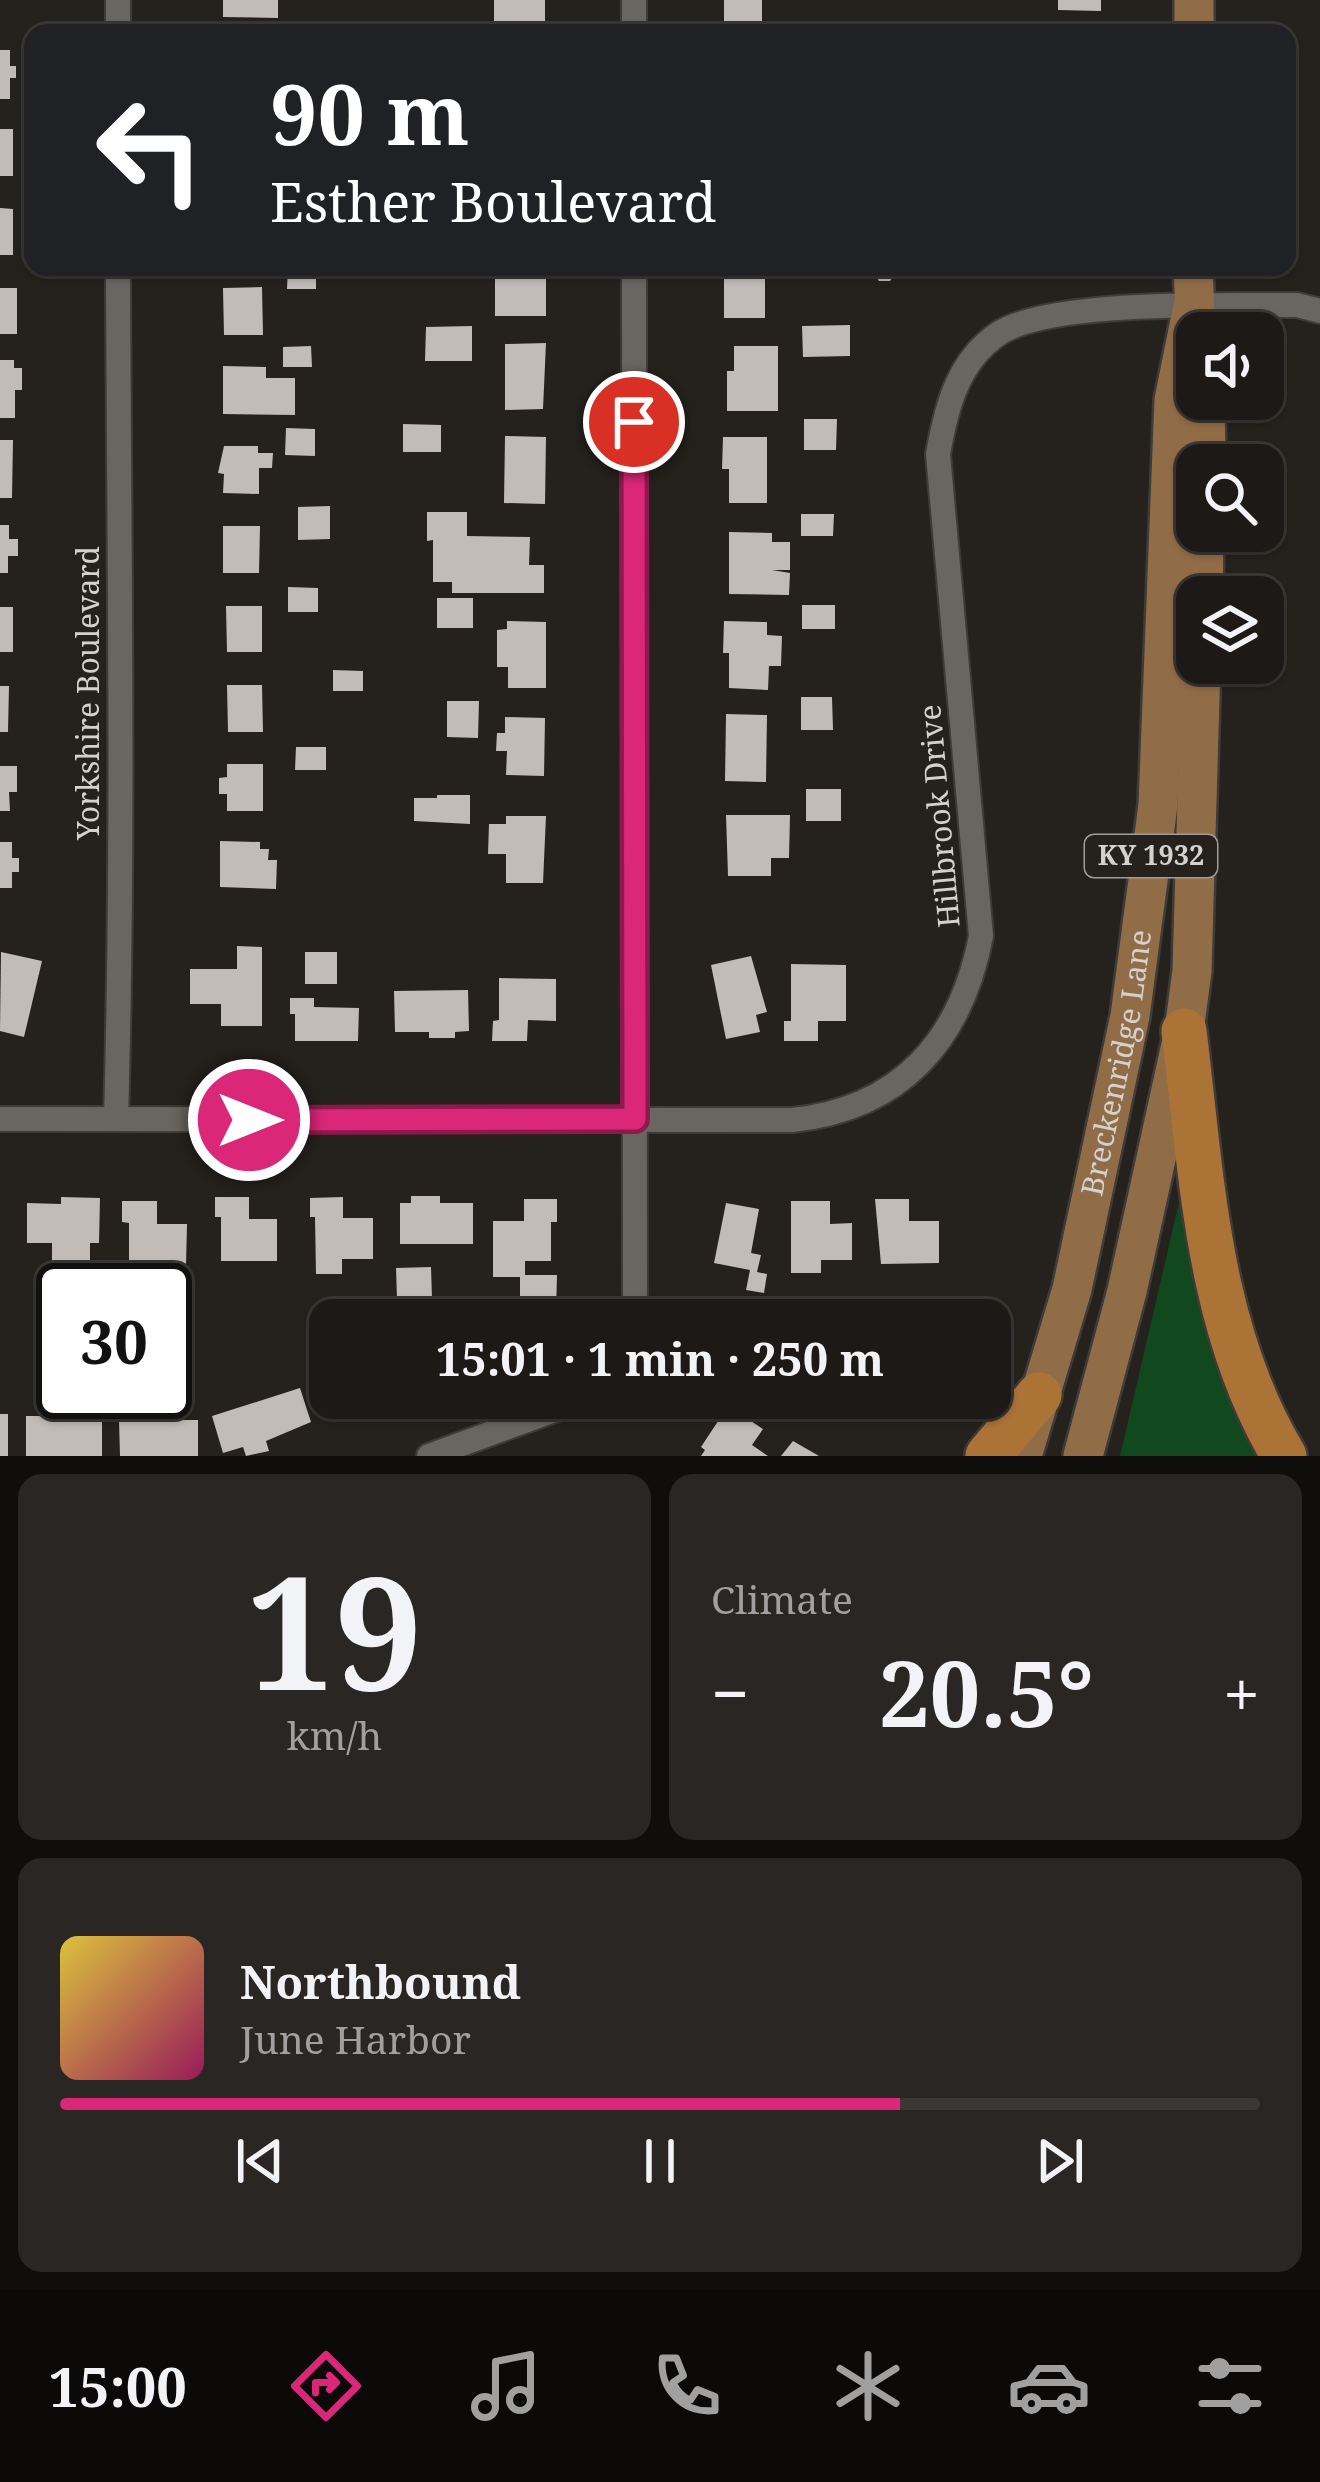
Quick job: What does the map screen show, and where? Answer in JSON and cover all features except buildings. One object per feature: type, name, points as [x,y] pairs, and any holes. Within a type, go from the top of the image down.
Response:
[{"type":"highway","points":[[1184,1031],[1216,1281],[1239,1365],[1284,1456]]},
{"type":"highway","points":[[988,1456],[1039,1395]]},
{"type":"main road","name":"Breckenridge Lane","points":[[1022,1456],[1072,1289],[1130,1016],[1158,805],[1174,400],[1194,304]]},
{"type":"main road","name":"Breckenridge Lane","points":[[1083,1456],[1127,1291],[1184,1031],[1192,971],[1200,684]]},
{"type":"street","name":"Yorkshire Boulevard","points":[[116,1119],[122,940],[118,276]]},
{"type":"street","points":[[634,276],[634,1299]]},
{"type":"street","name":"Hillbrook Drive","points":[[0,1119],[821,1117],[871,1100],[911,1072],[945,1035],[968,990],[981,936],[938,454],[947,403],[978,352],[998,334],[1058,313],[1194,304],[1298,305],[1320,311]]},
{"type":"street","points":[[429,1456],[530,1419]]},
{"type":"green space","points":[[1184,1181],[1267,1456],[1120,1456]]},
{"type":"route","points":[[249,1120],[635,1119],[634,422]]}]
